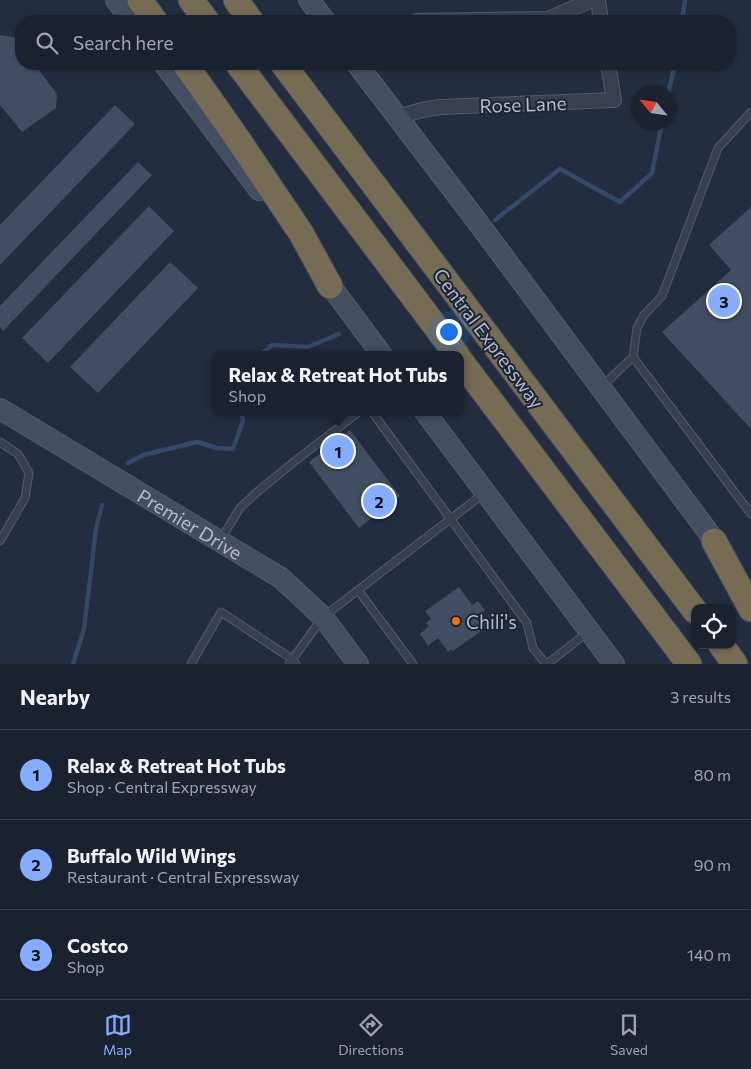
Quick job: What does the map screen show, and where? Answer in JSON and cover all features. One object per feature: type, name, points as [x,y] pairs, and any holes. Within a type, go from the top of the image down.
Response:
[{"type":"highway","points":[[140,0],[151,15]]},
{"type":"highway","points":[[191,0],[202,15]]},
{"type":"highway","points":[[236,0],[247,15]]},
{"type":"highway","points":[[190,70],[301,233],[330,286]]},
{"type":"highway","name":"Central Expressway","points":[[243,70],[454,351]]},
{"type":"highway","name":"Central Expressway","points":[[288,70],[691,606]]},
{"type":"highway","name":"Central Expressway","points":[[464,365],[689,664]]},
{"type":"highway","points":[[714,541],[751,609]]},
{"type":"highway","points":[[724,649],[735,664]]},
{"type":"main road","points":[[116,0],[127,15]]},
{"type":"main road","points":[[309,0],[320,15]]},
{"type":"main road","points":[[168,70],[379,351]]},
{"type":"main road","points":[[362,70],[482,228],[751,590]]},
{"type":"main road","name":"Premier Drive","points":[[0,409],[281,578],[323,617],[358,664]]},
{"type":"main road","points":[[428,416],[614,664]]},
{"type":"street","points":[[557,15],[592,0]]},
{"type":"street","points":[[598,0],[600,15]]},
{"type":"street","name":"Rose Lane","points":[[397,117],[440,107],[614,100],[609,70]]},
{"type":"lane","points":[[600,388],[633,358],[638,328],[644,315],[662,296],[718,148],[751,112]]},
{"type":"lane","points":[[633,358],[751,514]]},
{"type":"lane","points":[[220,541],[240,508],[257,492],[354,416]]},
{"type":"lane","points":[[375,416],[527,623],[533,648],[546,664],[589,631]]},
{"type":"lane","points":[[0,442],[18,454],[28,473],[25,498],[0,541]]},
{"type":"lane","points":[[191,664],[221,612],[292,662],[323,617],[485,492]]},
{"type":"lane","points":[[358,590],[413,664]]},
{"type":"building","points":[[0,35],[15,38],[15,70],[39,70],[57,94],[56,108],[22,132],[0,105]]},
{"type":"building","points":[[115,105],[135,124],[0,265],[0,225]]},
{"type":"building","points":[[138,162],[152,175],[3,331],[0,327],[0,306]]},
{"type":"building","points":[[149,206],[174,231],[48,363],[22,338]]},
{"type":"building","points":[[751,207],[751,429],[662,332],[731,270],[709,245]]},
{"type":"building","points":[[170,262],[198,288],[98,393],[70,367]]},
{"type":"building","points":[[350,430],[400,496],[359,528],[309,462]]},
{"type":"building","name":"Chili's","points":[[459,587],[472,605],[478,601],[485,610],[480,615],[488,626],[453,651],[452,649],[448,652],[438,638],[428,646],[420,634],[429,626],[426,623],[431,619],[425,611]]},
{"type":"waterway","points":[[683,15],[685,0]]},
{"type":"waterway","points":[[670,85],[674,70]]},
{"type":"waterway","points":[[495,220],[560,169],[620,202],[652,173],[660,130]]},
{"type":"waterway","points":[[265,351],[272,345],[308,347],[339,334]]},
{"type":"waterway","points":[[128,463],[143,455],[197,442],[217,448],[233,449],[243,421],[242,416]]},
{"type":"waterway","points":[[73,664],[84,629],[96,529],[102,505]]},
{"type":"place","name":"Costco","points":[[724,301]]},
{"type":"place","name":"Relax & Retreat Hot Tubs","points":[[338,451]]},
{"type":"place","name":"Buffalo Wild Wings","points":[[379,501]]},
{"type":"place","name":"Chili's","points":[[456,621]]}]
